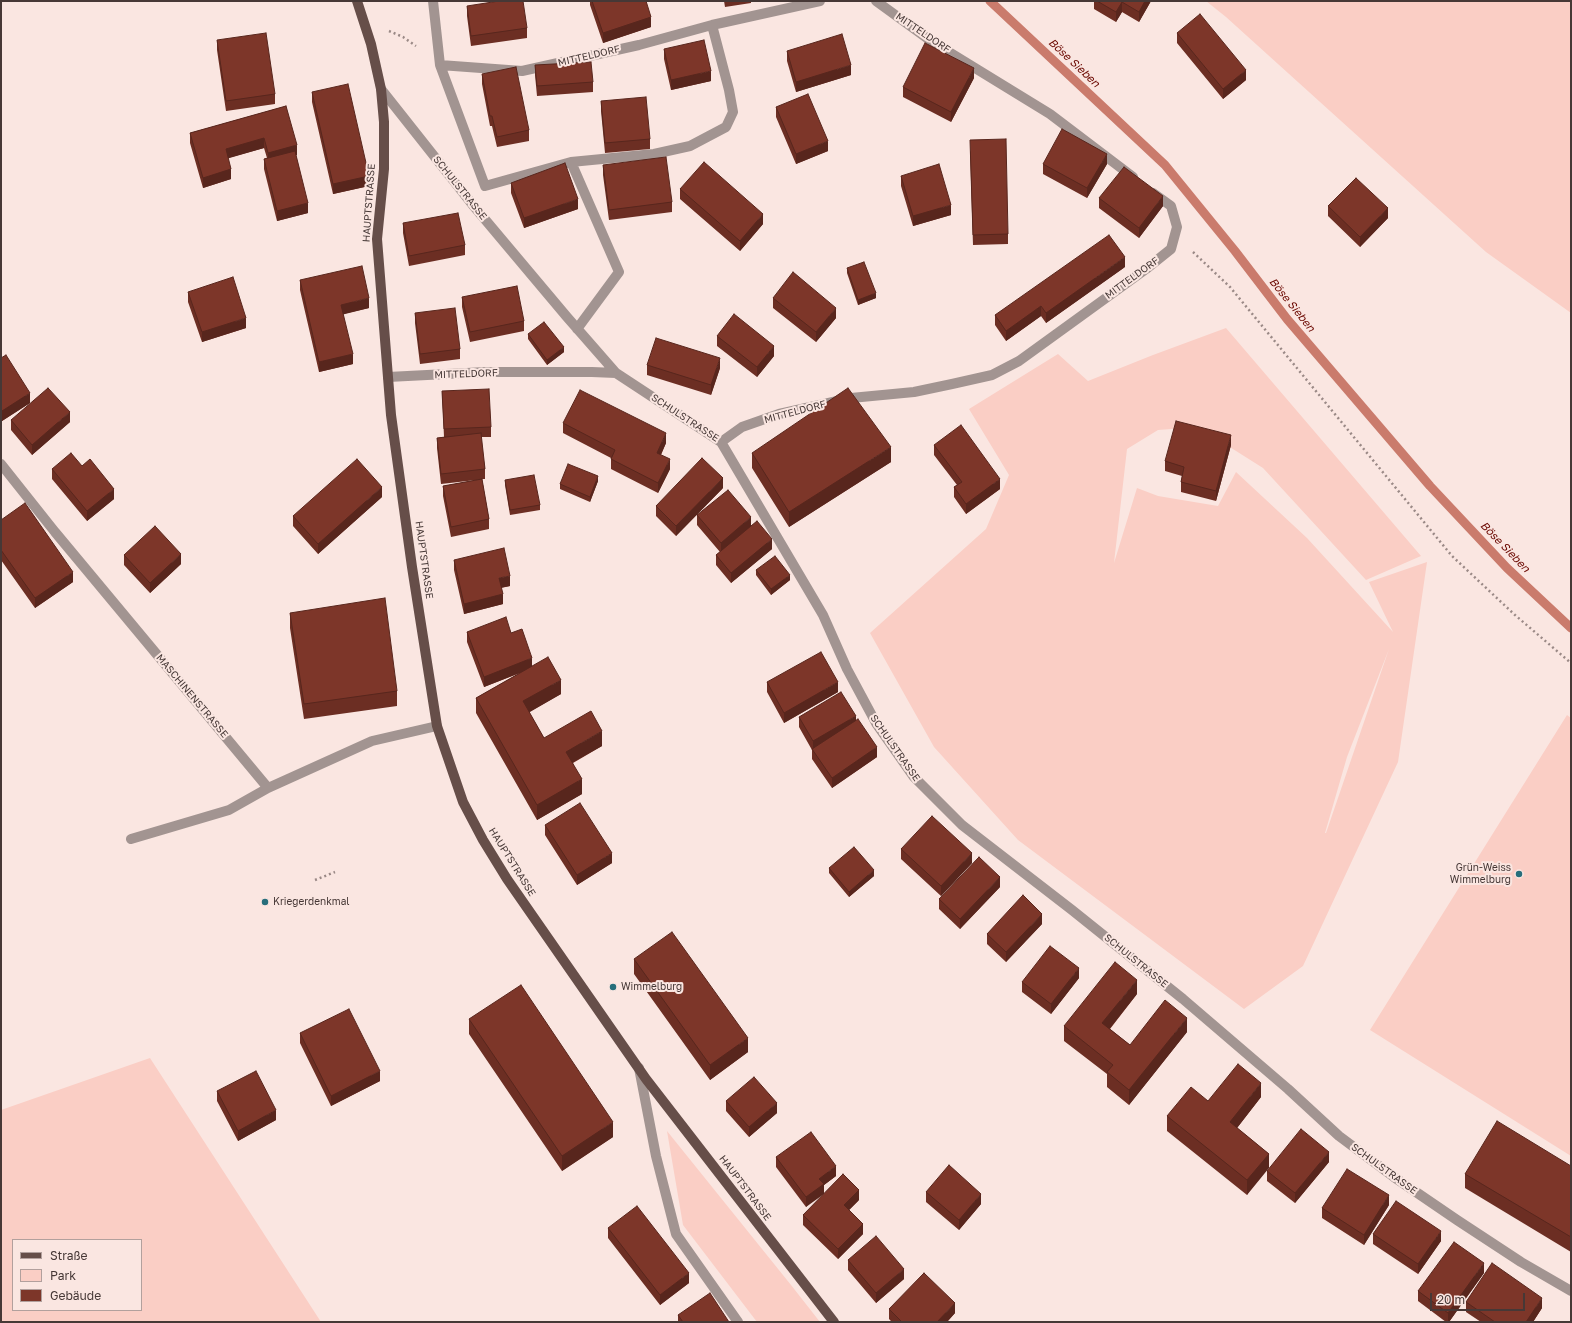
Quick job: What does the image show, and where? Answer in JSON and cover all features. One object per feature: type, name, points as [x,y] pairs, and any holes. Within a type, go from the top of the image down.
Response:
[{"type":"main road","name":"HAUPTSTRASSE","points":[[357,1],[369,36],[381,89],[384,122],[384,169],[377,239],[391,415],[412,567],[437,726],[463,802],[483,840],[507,879],[639,1068],[834,1322]]},
{"type":"street","points":[[433,1],[440,65],[485,186],[571,162],[654,154],[690,146],[726,127],[732,112],[729,90],[712,25]]},
{"type":"street","name":"MITTELDORF","points":[[440,65],[522,71],[639,45],[712,25],[820,1]]},
{"type":"street","name":"MITTELDORF","points":[[721,442],[742,427],[779,414],[851,398],[914,392],[992,375],[1019,362],[1171,249],[1177,227],[1171,206],[1050,114],[931,41],[876,1]]},
{"type":"street","name":"SCHULSTRASSE","points":[[381,89],[472,204],[616,373],[721,442],[823,615],[847,669],[876,723],[914,777],[962,825],[1066,905],[1183,999],[1288,1089],[1339,1136],[1394,1177],[1457,1220],[1521,1262],[1571,1291]]},
{"type":"street","points":[[571,162],[619,272],[577,329]]},
{"type":"street","name":"MITTELDORF","points":[[388,378],[486,372],[616,373]]},
{"type":"street","name":"MASCHINENSTRASSE","points":[[1,464],[55,532],[268,788]]},
{"type":"street","points":[[131,839],[229,810],[268,788],[372,740],[437,726]]},
{"type":"street","name":"HAUPTSTRASSE","points":[[639,1068],[656,1156],[676,1234],[738,1322]]},
{"type":"path","points":[[1175,235],[1230,287],[1452,556],[1514,615],[1571,663]]},
{"type":"path","points":[[315,880],[336,872]]},
{"type":"green space","points":[[1206,1],[1571,1],[1571,313],[1486,252],[1226,17]]},
{"type":"green space","points":[[1226,328],[1421,556],[1366,580],[1263,468],[1198,427],[1158,430],[1127,449],[1114,563],[1137,488],[1158,496],[1218,506],[1236,472],[1307,538],[1393,632],[1369,582],[1427,562],[1398,762],[1303,966],[1244,1009],[1018,840],[934,747],[870,633],[986,529],[1009,475],[969,409],[1058,354],[1088,381]],"holes":[[[1389,649],[1326,833],[1347,757]]]},
{"type":"green space","name":"Grün-Weiss Wimmelburg","points":[[1567,715],[1571,718],[1571,1156],[1370,1030]]},
{"type":"green space","points":[[150,1058],[321,1322],[1,1322],[1,1110]]},
{"type":"green space","points":[[667,1131],[820,1322],[757,1322],[683,1225]]},
{"type":"building","points":[[499,1],[523,1],[527,28],[471,36],[467,6]]},
{"type":"building","points":[[592,1],[646,1],[651,17],[603,33]]},
{"type":"building","points":[[1097,1],[1145,1],[1139,12],[1122,2],[1116,12]]},
{"type":"building","points":[[1200,14],[1246,70],[1223,89],[1177,33]]},
{"type":"building","points":[[266,33],[275,94],[226,101],[217,40]]},
{"type":"building","points":[[842,34],[851,65],[796,82],[787,51]]},
{"type":"building","points":[[704,40],[711,71],[671,80],[664,49]]},
{"type":"building","points":[[925,43],[974,68],[951,112],[903,87]]},
{"type":"building","points":[[591,62],[593,82],[537,86],[535,65]]},
{"type":"building","points":[[516,67],[529,130],[497,137],[492,116],[490,116],[482,74]]},
{"type":"building","points":[[348,84],[369,176],[333,184],[312,92]]},
{"type":"building","points":[[808,94],[828,141],[796,154],[776,107]]},
{"type":"building","points":[[646,97],[650,139],[605,143],[601,101]]},
{"type":"building","points":[[286,106],[297,145],[268,153],[264,138],[226,149],[231,169],[203,178],[190,133]]},
{"type":"building","points":[[1062,129],[1107,154],[1087,188],[1043,164]]},
{"type":"building","points":[[1006,139],[1008,234],[973,235],[970,140]]},
{"type":"building","points":[[295,151],[308,203],[277,211],[264,159]]},
{"type":"building","points":[[666,157],[672,202],[609,210],[603,165]]},
{"type":"building","points":[[704,162],[763,214],[740,241],[680,189]]},
{"type":"building","points":[[565,163],[578,199],[524,218],[511,183]]},
{"type":"building","points":[[939,164],[951,205],[913,216],[901,176]]},
{"type":"building","points":[[1124,167],[1163,196],[1139,228],[1099,198]]},
{"type":"building","points":[[1356,178],[1388,208],[1360,237],[1328,206]]},
{"type":"building","points":[[458,213],[465,245],[409,256],[403,223]]},
{"type":"building","points":[[1109,235],[1125,257],[1046,313],[1041,306],[1006,331],[995,315]]},
{"type":"building","points":[[864,262],[876,293],[858,300],[847,268]]},
{"type":"building","points":[[362,266],[369,298],[341,305],[353,354],[319,362],[300,280]]},
{"type":"building","points":[[793,272],[836,308],[816,332],[773,298]]},
{"type":"building","points":[[233,277],[246,318],[202,332],[188,292]]},
{"type":"building","points":[[517,286],[524,321],[470,332],[462,297]]},
{"type":"building","points":[[455,308],[460,349],[420,354],[415,313]]},
{"type":"building","points":[[734,314],[774,346],[757,367],[717,336]]},
{"type":"building","points":[[544,322],[564,347],[547,360],[528,334]]},
{"type":"building","points":[[656,338],[720,358],[711,385],[647,365]]},
{"type":"building","points":[[6,355],[30,393],[2,411],[1,358]]},
{"type":"building","points":[[48,388],[70,412],[32,445],[11,420]]},
{"type":"building","points":[[848,388],[891,447],[789,512],[752,453]]},
{"type":"building","points":[[489,389],[491,427],[444,429],[442,391]]},
{"type":"building","points":[[580,390],[666,433],[657,453],[670,459],[658,483],[611,459],[615,450],[563,423]]},
{"type":"building","points":[[1176,421],[1231,435],[1216,491],[1181,482],[1184,467],[1165,461]]},
{"type":"building","points":[[961,425],[1000,479],[966,504],[954,487],[962,482],[934,445]]},
{"type":"building","points":[[481,433],[485,469],[441,474],[437,438]]},
{"type":"building","points":[[71,453],[82,466],[90,459],[114,489],[87,511],[52,469]]},
{"type":"building","points":[[702,458],[723,478],[676,526],[656,506]]},
{"type":"building","points":[[357,459],[382,487],[318,544],[293,516]]},
{"type":"building","points":[[568,464],[598,476],[590,497],[560,484]]},
{"type":"building","points":[[534,475],[540,505],[510,510],[505,480]]},
{"type":"building","points":[[482,479],[489,519],[451,527],[443,486]]},
{"type":"building","points":[[728,490],[751,517],[721,543],[697,515]]},
{"type":"building","points":[[25,503],[73,572],[35,598],[1,550],[1,520]]},
{"type":"building","points":[[757,521],[772,539],[731,573],[716,555]]},
{"type":"building","points":[[155,526],[181,554],[150,583],[124,555]]},
{"type":"building","points":[[504,548],[510,576],[499,578],[503,594],[464,604],[454,560]]},
{"type":"building","points":[[775,556],[790,575],[771,589],[756,570]]},
{"type":"building","points":[[385,598],[397,691],[304,704],[290,613]]},
{"type":"building","points":[[506,617],[511,633],[522,629],[532,658],[484,677],[467,632]]},
{"type":"building","points":[[821,652],[838,682],[784,713],[767,682]]},
{"type":"building","points":[[548,657],[561,680],[523,701],[544,738],[591,711],[602,731],[566,752],[582,779],[537,805],[476,698]]},
{"type":"building","points":[[841,692],[856,716],[813,741],[799,717]]},
{"type":"building","points":[[858,719],[877,747],[832,778],[812,749]]},
{"type":"building","points":[[580,803],[612,853],[577,875],[545,825]]},
{"type":"building","points":[[932,816],[972,853],[941,886],[901,849]]},
{"type":"building","points":[[854,847],[874,870],[849,892],[829,868]]},
{"type":"building","points":[[979,857],[1000,877],[960,919],[939,899]]},
{"type":"building","points":[[1023,895],[1042,914],[1006,952],[987,934]]},
{"type":"building","points":[[672,932],[748,1038],[710,1065],[634,959]]},
{"type":"building","points":[[1050,946],[1079,968],[1051,1004],[1022,982]]},
{"type":"building","points":[[1115,962],[1137,980],[1102,1023],[1130,1045],[1165,1000],[1187,1018],[1129,1090],[1107,1072],[1113,1065],[1064,1026]]},
{"type":"building","points":[[521,985],[613,1122],[562,1156],[469,1019]]},
{"type":"building","points":[[349,1009],[380,1071],[331,1096],[300,1033]]},
{"type":"building","points":[[1238,1064],[1261,1083],[1230,1122],[1269,1154],[1247,1180],[1167,1116],[1191,1087],[1208,1101]]},
{"type":"building","points":[[256,1071],[276,1110],[238,1131],[217,1091]]},
{"type":"building","points":[[754,1077],[777,1103],[749,1127],[726,1101]]},
{"type":"building","points":[[1497,1121],[1571,1166],[1571,1237],[1465,1174]]},
{"type":"building","points":[[1301,1129],[1329,1152],[1295,1193],[1267,1171]]},
{"type":"building","points":[[811,1132],[836,1166],[819,1179],[824,1184],[806,1197],[776,1157]]},
{"type":"building","points":[[949,1165],[981,1194],[959,1220],[926,1192]]},
{"type":"building","points":[[1347,1169],[1389,1195],[1364,1235],[1322,1208]]},
{"type":"building","points":[[843,1174],[859,1190],[844,1205],[863,1224],[838,1249],[803,1215]]},
{"type":"building","points":[[1396,1201],[1441,1231],[1418,1264],[1373,1234]]},
{"type":"building","points":[[637,1206],[689,1273],[660,1295],[608,1228]]},
{"type":"building","points":[[876,1236],[904,1269],[876,1293],[848,1260]]},
{"type":"building","points":[[1454,1242],[1484,1263],[1448,1313],[1418,1291]]},
{"type":"building","points":[[1492,1263],[1542,1298],[1526,1322],[1495,1322],[1466,1302]]},
{"type":"building","points":[[924,1273],[955,1303],[937,1322],[902,1322],[889,1309]]},
{"type":"building","points":[[710,1293],[729,1322],[683,1322],[678,1315]]},
{"type":"waterway","name":"Böse Sieben","points":[[990,1],[1165,165],[1235,251],[1287,319],[1430,486],[1507,568],[1571,628]]},
{"type":"place","name":"Grün-Weiss Wimmelburg","points":[[1519,874]]},
{"type":"place","name":"Kriegerdenkmal","points":[[265,902]]},
{"type":"place","name":"Wimmelburg","points":[[613,987]]}]
